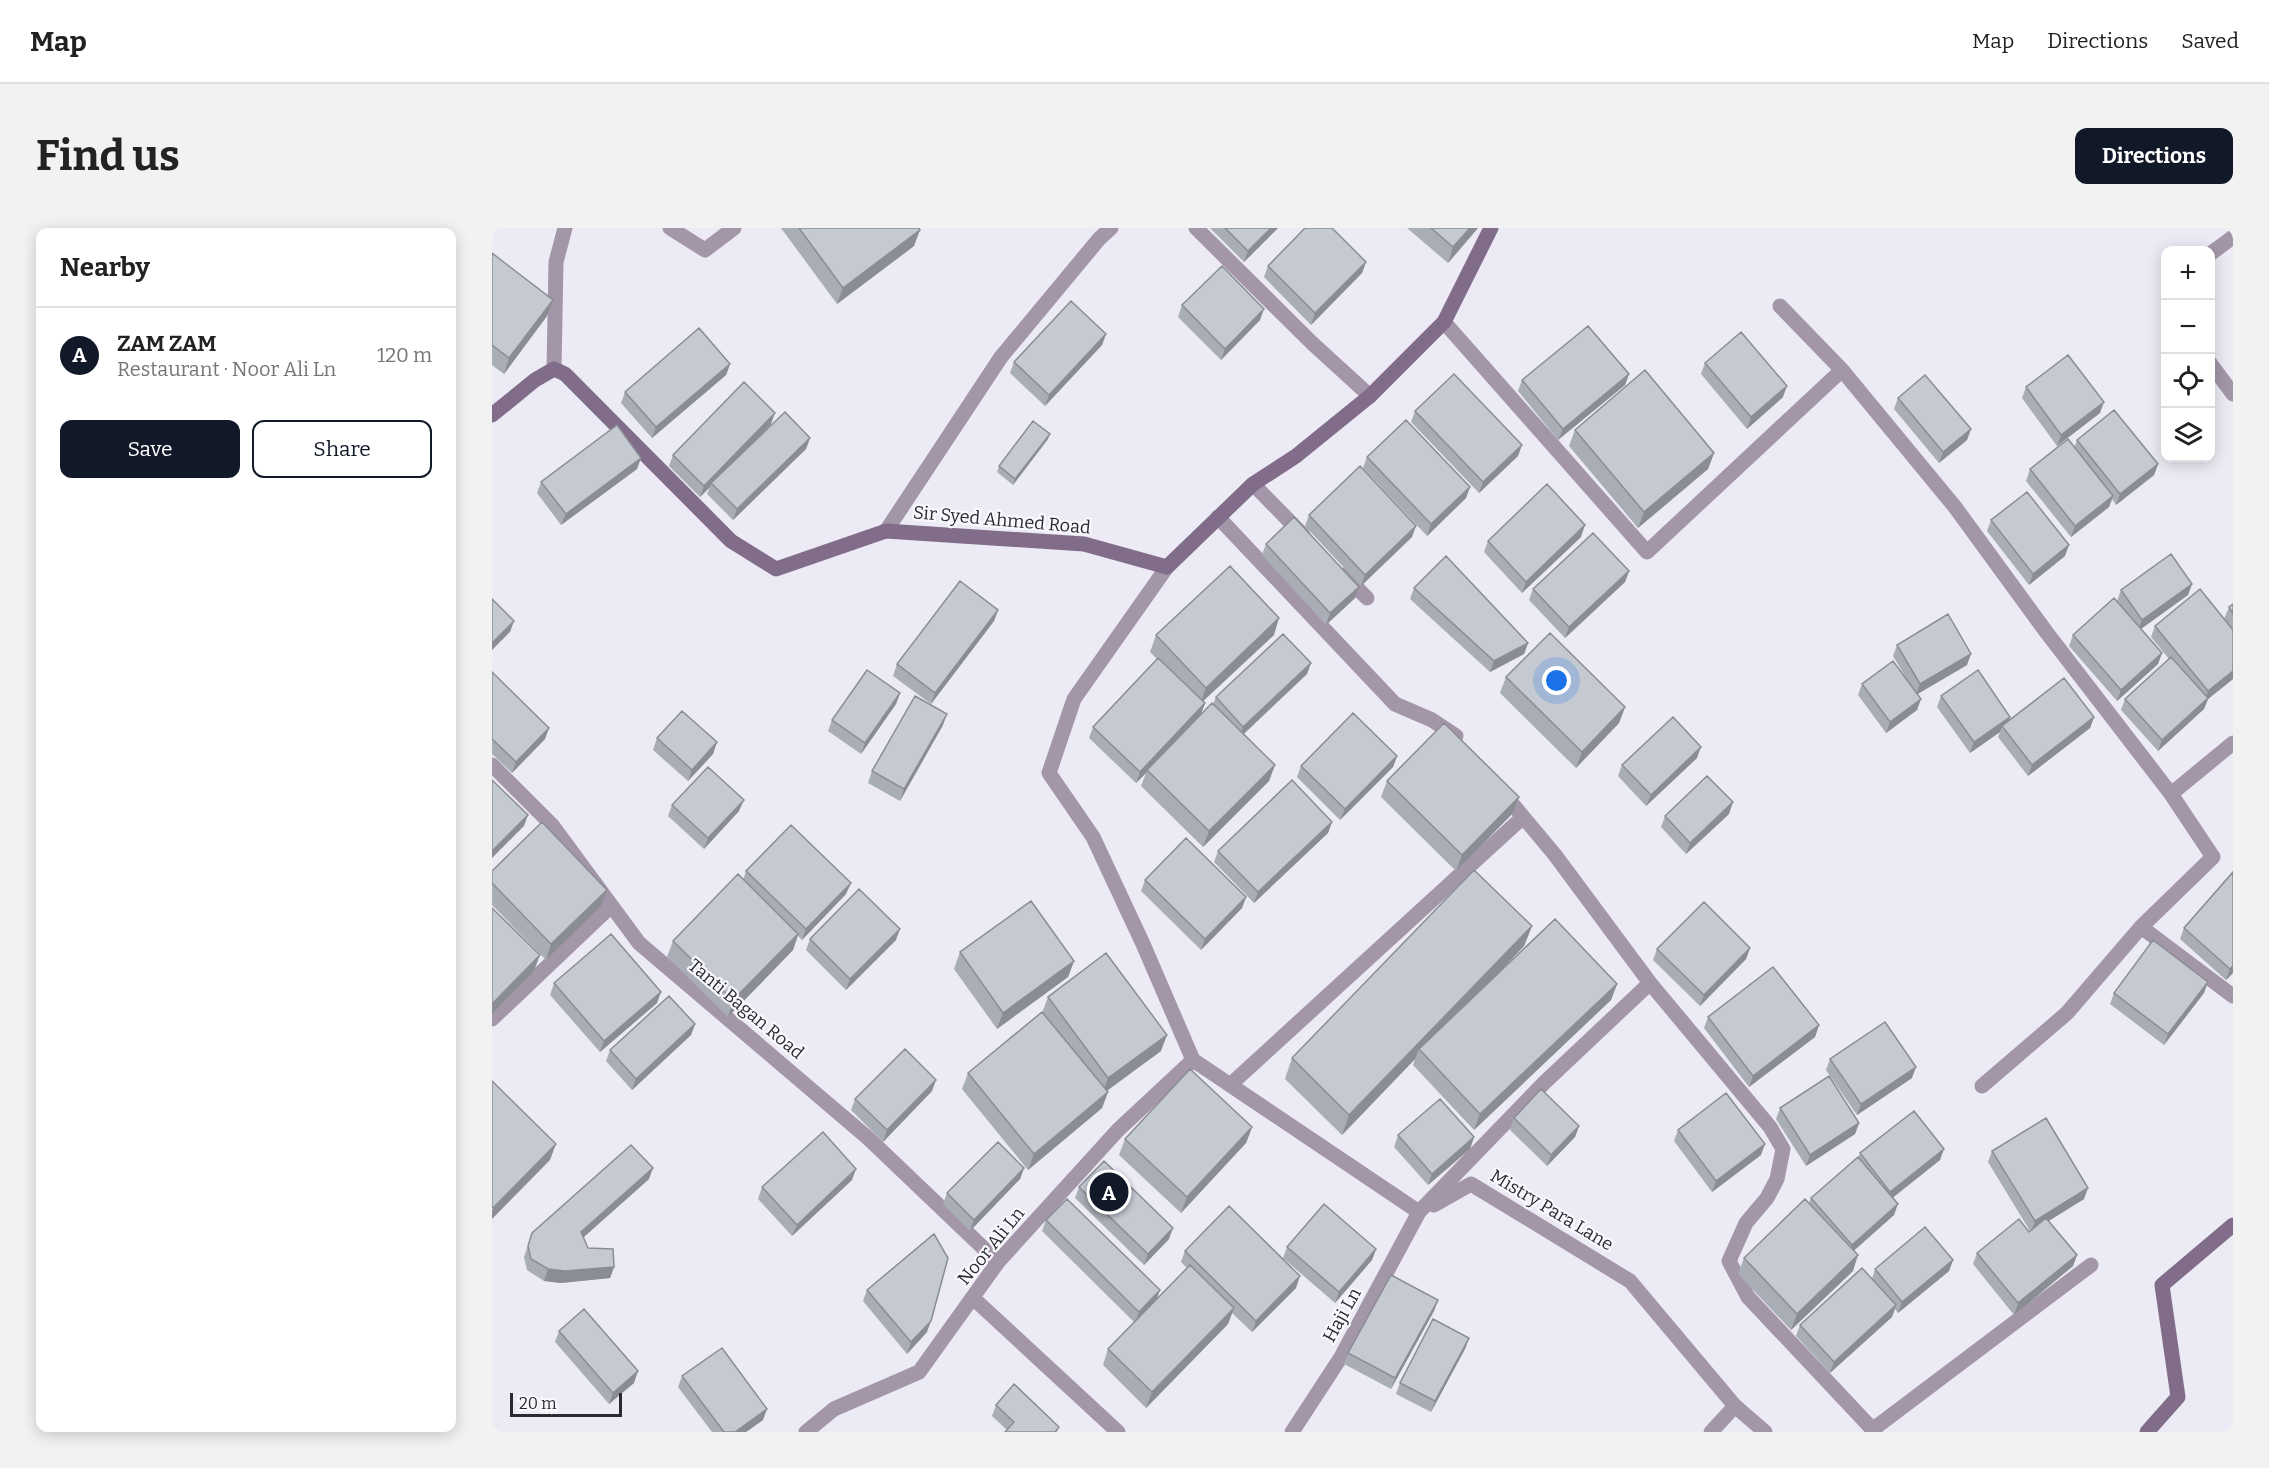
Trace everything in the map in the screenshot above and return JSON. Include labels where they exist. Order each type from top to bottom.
[{"type":"street","points":[[492,415],[535,380],[554,369],[556,262],[565,228]]},
{"type":"street","points":[[670,228],[705,250],[734,228]]},
{"type":"street","points":[[886,531],[1001,357],[1099,239],[1111,228]]},
{"type":"street","points":[[1196,228],[1312,343],[1370,396]]},
{"type":"street","points":[[1419,1212],[1193,1060],[1094,837],[1049,773],[1074,699],[1167,567],[1253,484],[1296,456],[1370,396],[1444,322],[1491,228]]},
{"type":"street","points":[[2215,251],[2233,237]]},
{"type":"street","points":[[1780,306],[1842,370],[1955,507],[2047,633],[2171,794],[2212,857],[2141,927],[2067,1013],[1982,1086]]},
{"type":"street","points":[[1444,322],[1647,552],[1842,370]]},
{"type":"street","name":"Sir Syed Ahmed Road","points":[[554,369],[565,374],[731,542],[776,569],[886,531],[1084,544],[1167,567]]},
{"type":"street","points":[[2215,369],[2233,394]]},
{"type":"street","points":[[1253,484],[1310,541]]},
{"type":"street","points":[[1218,517],[1395,704],[1432,720],[1454,733],[1468,750]]},
{"type":"street","points":[[1334,566],[1367,598]]},
{"type":"street","points":[[2171,794],[2233,743]]},
{"type":"street","name":"Tanti Bagan Road","points":[[492,765],[552,825],[639,943],[868,1138],[998,1262]]},
{"type":"street","points":[[1495,783],[1555,855],[1650,983],[1770,1126],[1783,1149],[1777,1179],[1767,1198],[1746,1223],[1729,1261],[1748,1298],[1873,1431],[2091,1264]]},
{"type":"street","points":[[1230,1085],[1523,817]]},
{"type":"street","points":[[492,1020],[611,906]]},
{"type":"street","points":[[2141,927],[2233,996]]},
{"type":"street","name":"Haji Ln","points":[[1292,1432],[1341,1357],[1419,1212],[1544,1083],[1650,983]]},
{"type":"street","name":"Noor Ali Ln","points":[[806,1432],[834,1409],[919,1372],[998,1262],[1118,1130],[1193,1060]]},
{"type":"street","name":"Mistry Para Lane","points":[[1419,1212],[1471,1184],[1630,1281],[1735,1406],[1765,1432]]},
{"type":"street","points":[[2147,1432],[2178,1398],[2162,1285],[2233,1225]]},
{"type":"street","points":[[974,1298],[1118,1432]]},
{"type":"street","points":[[1711,1432],[1735,1406]]},
{"type":"building","points":[[799,228],[919,228],[920,230],[843,288]]},
{"type":"building","points":[[1225,228],[1271,228],[1248,251]]},
{"type":"building","points":[[1305,228],[1332,228],[1366,262],[1315,313],[1268,266]]},
{"type":"building","points":[[1431,228],[1470,228],[1453,247]]},
{"type":"building","points":[[492,253],[553,300],[509,358],[492,345]]},
{"type":"building","points":[[1222,266],[1264,309],[1225,349],[1182,305]]},
{"type":"building","points":[[1071,301],[1106,334],[1049,395],[1014,362]]},
{"type":"building","points":[[1588,326],[1629,374],[1563,429],[1522,380]]},
{"type":"building","points":[[699,328],[730,364],[656,427],[625,392]]},
{"type":"building","points":[[1741,332],[1787,386],[1751,417],[1705,363]]},
{"type":"building","points":[[2068,355],[2104,402],[2061,435],[2026,387]]},
{"type":"building","points":[[1645,370],[1714,453],[1644,512],[1575,430]]},
{"type":"building","points":[[1454,374],[1522,445],[1483,482],[1415,411]]},
{"type":"building","points":[[1925,375],[1971,429],[1943,452],[1898,398]]},
{"type":"building","points":[[744,382],[775,413],[704,486],[673,455]]},
{"type":"building","points":[[2114,410],[2158,464],[2120,494],[2077,440]]},
{"type":"building","points":[[785,412],[810,438],[737,509],[711,483]]},
{"type":"building","points":[[1406,420],[1470,487],[1431,524],[1367,457]]},
{"type":"building","points":[[1033,421],[1050,434],[1015,479],[999,466]]},
{"type":"building","points":[[617,425],[641,458],[566,514],[541,482]]},
{"type":"building","points":[[2068,439],[2113,496],[2075,526],[2030,469]]},
{"type":"building","points":[[1360,466],[1416,526],[1365,575],[1309,515]]},
{"type":"building","points":[[1547,484],[1585,525],[1526,582],[1488,541]]},
{"type":"building","points":[[2027,492],[2069,545],[2033,574],[1991,520]]},
{"type":"building","points":[[1294,517],[1359,587],[1330,613],[1266,544]]},
{"type":"building","points":[[1593,533],[1629,571],[1569,627],[1533,589]]},
{"type":"building","points":[[2171,554],[2192,584],[2142,620],[2121,590]]},
{"type":"building","points":[[1446,556],[1528,643],[1494,661],[1414,588]]},
{"type":"building","points":[[1230,566],[1279,618],[1206,688],[1156,635]]},
{"type":"building","points":[[960,581],[998,610],[935,693],[897,664]]},
{"type":"building","points":[[2200,589],[2233,630],[2233,671],[2208,691],[2155,626]]},
{"type":"building","points":[[2114,598],[2162,653],[2121,690],[2073,635]]},
{"type":"building","points":[[492,599],[514,621],[492,643]]},
{"type":"building","points":[[1948,614],[1971,654],[1920,684],[1897,645]]},
{"type":"building","points":[[1550,633],[1625,707],[1582,752],[1506,677]]},
{"type":"building","points":[[1283,634],[1311,663],[1243,727],[1216,697]]},
{"type":"building","points":[[2171,657],[2208,698],[2162,740],[2125,699]]},
{"type":"building","points":[[1158,658],[1205,703],[1140,772],[1093,727]]},
{"type":"building","points":[[1893,661],[1921,699],[1890,722],[1862,684]]},
{"type":"building","points":[[867,670],[900,693],[865,743],[832,720]]},
{"type":"building","points":[[1978,670],[2010,717],[1974,742],[1941,696]]},
{"type":"building","points":[[492,672],[549,728],[516,762],[492,739]]},
{"type":"building","points":[[2064,678],[2094,717],[2032,765],[2002,726]]},
{"type":"building","points":[[915,696],[947,714],[904,789],[872,771]]},
{"type":"building","points":[[1212,703],[1275,765],[1209,831],[1147,770]]},
{"type":"building","points":[[682,711],[717,742],[692,770],[657,738]]},
{"type":"building","points":[[1353,713],[1397,756],[1345,809],[1301,766]]},
{"type":"building","points":[[1673,717],[1701,747],[1651,795],[1622,765]]},
{"type":"building","points":[[1444,723],[1519,797],[1462,855],[1387,781]]},
{"type":"building","points":[[708,767],[744,800],[708,838],[672,805]]},
{"type":"building","points":[[1707,776],[1733,802],[1690,843],[1665,816]]},
{"type":"building","points":[[492,780],[528,815],[492,851]]},
{"type":"building","points":[[1292,780],[1332,822],[1258,892],[1218,851]]},
{"type":"building","points":[[542,822],[607,890],[551,944],[492,883],[492,871]]},
{"type":"building","points":[[791,825],[851,883],[806,929],[746,871]]},
{"type":"building","points":[[1186,838],[1246,897],[1205,939],[1145,880]]},
{"type":"building","points":[[1474,870],[1532,926],[1349,1115],[1292,1058]]},
{"type":"building","points":[[2233,872],[2233,966],[2230,969],[2184,928]]},
{"type":"building","points":[[738,874],[798,934],[733,1000],[673,941]]},
{"type":"building","points":[[859,889],[900,929],[850,979],[810,939]]},
{"type":"building","points":[[1031,901],[1074,961],[1003,1013],[960,952]]},
{"type":"building","points":[[1704,902],[1750,948],[1704,995],[1657,949]]},
{"type":"building","points":[[492,908],[540,955],[492,1004]]},
{"type":"building","points":[[1555,919],[1617,984],[1480,1114],[1419,1049]]},
{"type":"building","points":[[611,934],[661,992],[604,1041],[554,983]]},
{"type":"building","points":[[2153,940],[2208,982],[2168,1034],[2114,993]]},
{"type":"building","points":[[1106,953],[1167,1035],[1108,1078],[1048,997]]},
{"type":"building","points":[[1773,967],[1819,1025],[1753,1076],[1708,1017]]},
{"type":"building","points":[[669,996],[695,1024],[636,1079],[610,1050]]},
{"type":"building","points":[[1042,1012],[1108,1092],[1034,1154],[968,1073]]},
{"type":"building","points":[[1885,1022],[1916,1067],[1861,1104],[1830,1059]]},
{"type":"building","points":[[905,1049],[936,1080],[887,1130],[855,1099]]},
{"type":"building","points":[[1190,1069],[1252,1127],[1187,1197],[1125,1139]]},
{"type":"building","points":[[1829,1076],[1859,1123],[1810,1155],[1780,1108]]},
{"type":"building","points":[[492,1081],[556,1144],[493,1208],[492,1207]]},
{"type":"building","points":[[1541,1089],[1579,1126],[1551,1155],[1514,1118]]},
{"type":"building","points":[[1726,1093],[1765,1144],[1716,1181],[1678,1130]]},
{"type":"building","points":[[1440,1099],[1474,1137],[1432,1174],[1398,1135]]},
{"type":"building","points":[[1914,1111],[1944,1149],[1890,1192],[1860,1153]]},
{"type":"building","points":[[2046,1118],[2088,1188],[2035,1221],[1992,1151]]},
{"type":"building","points":[[823,1132],[856,1169],[797,1225],[762,1187]]},
{"type":"building","points":[[998,1142],[1024,1168],[974,1220],[947,1193]]},
{"type":"building","points":[[631,1145],[653,1168],[581,1232],[588,1248],[613,1249],[614,1267],[565,1271],[548,1269],[531,1259],[528,1246],[532,1233]]},
{"type":"building","points":[[1858,1157],[1898,1204],[1852,1245],[1811,1198]]},
{"type":"building","points":[[1104,1161],[1173,1228],[1148,1254],[1079,1187]]},
{"type":"building","points":[[1067,1199],[1160,1290],[1139,1312],[1046,1220]]},
{"type":"building","points":[[1805,1199],[1858,1255],[1797,1314],[1744,1258]]},
{"type":"building","points":[[1324,1204],[1376,1249],[1339,1292],[1287,1247]]},
{"type":"building","points":[[1229,1206],[1300,1276],[1256,1321],[1185,1251]]},
{"type":"building","points":[[2046,1218],[2077,1255],[2018,1303],[1977,1253],[2019,1219],[2029,1232]]},
{"type":"building","points":[[1925,1227],[1953,1260],[1902,1302],[1875,1269]]},
{"type":"building","points":[[934,1234],[948,1258],[931,1321],[911,1342],[867,1290]]},
{"type":"building","points":[[1190,1265],[1234,1308],[1152,1392],[1108,1349]]},
{"type":"building","points":[[1862,1268],[1896,1305],[1834,1362],[1800,1325]]},
{"type":"building","points":[[1391,1275],[1438,1300],[1395,1378],[1348,1353]]},
{"type":"building","points":[[584,1309],[638,1371],[613,1393],[559,1331]]},
{"type":"building","points":[[1433,1319],[1469,1338],[1435,1401],[1400,1383]]},
{"type":"building","points":[[722,1348],[767,1409],[735,1432],[724,1432],[682,1376]]},
{"type":"building","points":[[1014,1384],[1059,1427],[1055,1432],[1005,1432],[1014,1422],[996,1405]]},
{"type":"place","name":"ZAM ZAM","points":[[1109,1192]]}]
